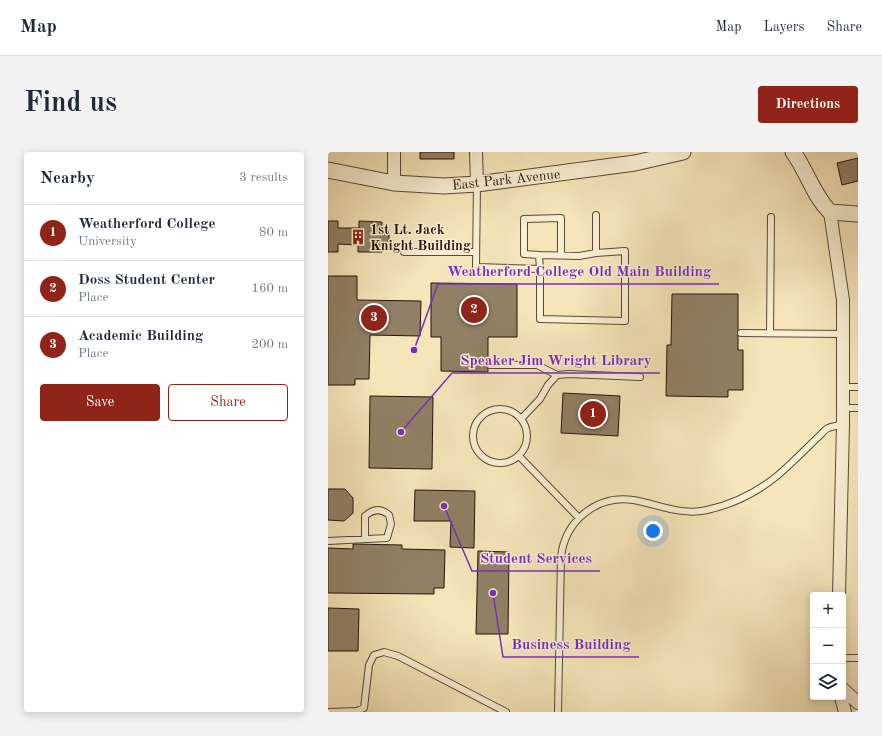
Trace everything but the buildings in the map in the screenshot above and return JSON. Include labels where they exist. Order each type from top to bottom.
[{"type":"street","points":[[394,152],[394,183]]},
{"type":"street","points":[[476,152],[477,184]]},
{"type":"street","name":"East Park Avenue","points":[[328,170],[394,183],[444,186],[477,184],[635,163],[683,152]]},
{"type":"street","points":[[793,152],[801,162],[814,192],[830,212],[842,300],[843,424],[839,592]]},
{"type":"street","points":[[830,212],[858,214]]},
{"type":"street","points":[[846,692],[858,702]]},
{"type":"street","points":[[842,700],[845,712]]},
{"type":"lane","points":[[477,184],[476,267],[540,269]]},
{"type":"lane","points":[[596,215],[596,252]]},
{"type":"lane","points":[[770,333],[771,217]]},
{"type":"lane","points":[[539,255],[540,319],[625,320],[625,251],[596,252],[579,256],[524,254],[524,219],[561,218],[561,255]]},
{"type":"lane","points":[[404,252],[476,252]]},
{"type":"lane","points":[[741,333],[843,334]]},
{"type":"lane","points":[[490,365],[537,365],[557,375],[640,377]]},
{"type":"lane","points":[[521,419],[540,399],[548,385],[557,375]]},
{"type":"lane","points":[[843,387],[858,387]]},
{"type":"lane","points":[[843,408],[858,408]]},
{"type":"lane","points":[[495,410],[512,412],[521,419],[526,429],[527,441],[519,456],[503,463],[492,462],[478,451],[475,446],[474,435],[480,419],[495,410]]},
{"type":"lane","points":[[558,712],[562,545],[568,532],[585,511],[597,505],[618,500],[632,500],[663,508],[693,512],[729,504],[745,498],[778,476],[828,429],[843,424]]},
{"type":"lane","points":[[519,456],[579,518]]},
{"type":"lane","points":[[328,541],[354,541],[387,538],[391,524],[389,515],[379,510],[370,511],[365,516],[365,539]]},
{"type":"lane","points":[[328,712],[357,711],[364,708],[369,665],[374,655],[384,652],[398,656],[506,712]]},
{"type":"lane","points":[[846,658],[858,658]]},
{"type":"place","name":"1st Lt. Jack Knight Building","points":[[358,237]]},
{"type":"place","name":"Doss Student Center","points":[[474,310]]},
{"type":"place","name":"Academic Building","points":[[374,318]]},
{"type":"place","name":"Weatherford College Old Main Building","points":[[414,350]]},
{"type":"place","name":"Weatherford College","points":[[593,414]]},
{"type":"place","name":"Speaker Jim Wright Library","points":[[401,432]]},
{"type":"place","name":"Student Services","points":[[444,506]]},
{"type":"place","name":"Business Building","points":[[493,593]]}]
